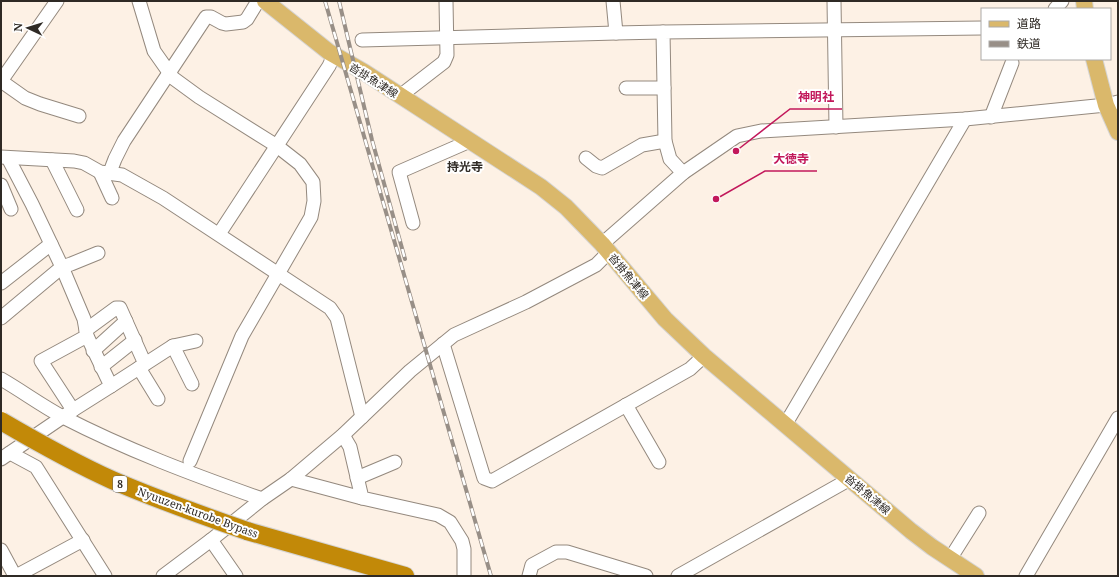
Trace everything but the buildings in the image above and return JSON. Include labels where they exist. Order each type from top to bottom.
[{"type":"highway","name":"Nyuuzen-kurobe Bypass","points":[[1,421],[65,457],[111,480],[177,507],[247,531],[405,576]]},
{"type":"main road","name":"沓掛魚津線","points":[[265,1],[334,55],[364,72],[470,141],[541,188],[566,207],[606,248],[665,319],[704,356],[911,531],[976,576]]},
{"type":"main road","points":[[1094,60],[1112,103],[1118,132]]},
{"type":"street","points":[[57,1],[2,78],[30,100],[79,116]]},
{"type":"street","points":[[139,1],[154,51],[173,78],[199,97],[277,146],[300,164],[313,182],[314,201],[311,217],[242,336],[190,461]]},
{"type":"street","points":[[105,172],[115,159],[124,141],[168,72],[206,17],[211,17],[226,24],[243,22],[247,19],[258,1]]},
{"type":"street","points":[[400,96],[444,62],[447,55],[446,1]]},
{"type":"street","points":[[614,1],[616,33]]},
{"type":"street","points":[[834,1],[836,127]]},
{"type":"street","points":[[362,40],[663,32],[981,28]]},
{"type":"street","points":[[663,32],[666,141],[670,159],[683,173]]},
{"type":"street","points":[[219,234],[329,66],[334,55]]},
{"type":"street","points":[[991,117],[1012,63]]},
{"type":"street","points":[[626,88],[664,88]]},
{"type":"street","points":[[163,576],[262,499],[291,479],[344,435],[410,371],[454,334],[526,302],[596,265],[606,248],[683,173],[737,136],[761,132],[991,117],[1112,103]]},
{"type":"street","points":[[785,425],[965,119]]},
{"type":"street","points":[[412,223],[399,172],[470,141]]},
{"type":"street","points":[[586,158],[596,166],[602,168],[642,145],[666,141]]},
{"type":"street","points":[[5,158],[74,161],[84,163],[105,172],[122,175],[163,198],[330,308],[337,318],[362,417]]},
{"type":"street","points":[[5,158],[52,244],[84,319],[86,333],[93,351],[111,386]]},
{"type":"street","points":[[52,160],[77,210]]},
{"type":"street","points":[[105,172],[112,198]]},
{"type":"street","points":[[1,185],[11,209]]},
{"type":"street","points":[[1,283],[52,244]]},
{"type":"street","points":[[1,318],[62,267],[98,253]]},
{"type":"street","points":[[68,414],[41,362],[86,333],[116,308],[120,308],[135,340],[142,366],[158,399]]},
{"type":"street","points":[[93,351],[126,321]]},
{"type":"street","points":[[101,367],[135,340]]},
{"type":"street","points":[[6,456],[173,346],[196,341]]},
{"type":"street","points":[[443,344],[484,478],[492,481],[690,369],[704,356]]},
{"type":"street","points":[[173,346],[192,384]]},
{"type":"street","points":[[1,379],[68,414],[123,446],[173,467],[262,499]]},
{"type":"street","points":[[626,405],[659,462]]},
{"type":"street","points":[[1026,576],[1118,418]]},
{"type":"street","points":[[344,435],[350,447],[362,498]]},
{"type":"street","points":[[6,456],[36,467],[105,576]]},
{"type":"street","points":[[357,478],[395,462]]},
{"type":"street","points":[[291,479],[438,516],[450,522],[462,542],[464,550],[464,576]]},
{"type":"street","points":[[678,576],[850,479]]},
{"type":"street","points":[[950,559],[979,513]]},
{"type":"street","points":[[1,550],[16,576],[83,540]]},
{"type":"street","points":[[211,540],[236,576]]},
{"type":"street","points":[[529,576],[532,565],[556,552],[567,552],[646,576]]},
{"type":"railway","points":[[325,1],[491,576]]},
{"type":"railway","points":[[339,1],[372,140],[405,259]]},
{"type":"place","name":"神明社","points":[[736,151]]},
{"type":"place","name":"大徳寺","points":[[716,199]]},
{"type":"district","name":"持光寺","points":[[465,166]]}]
